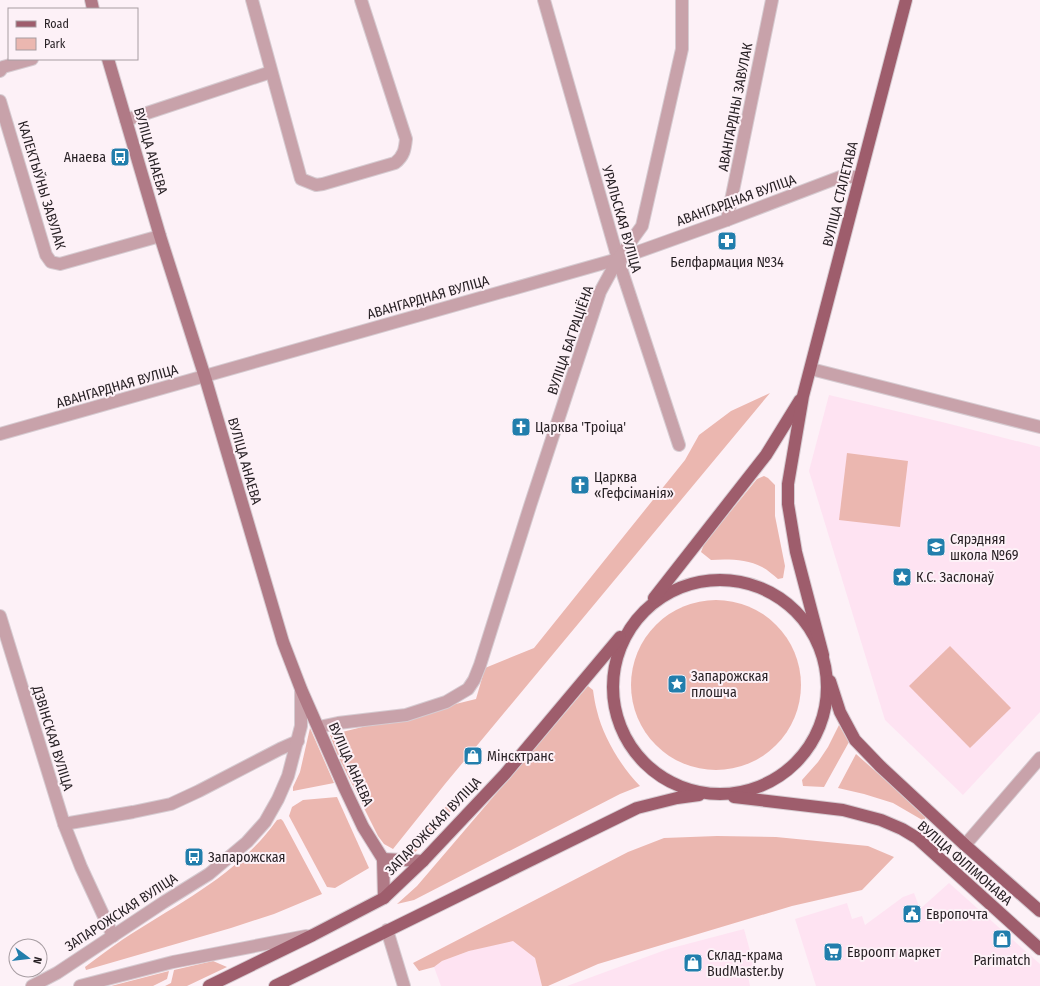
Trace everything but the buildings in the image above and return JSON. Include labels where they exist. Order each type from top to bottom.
[{"type":"main road","name":"ВУЛІЦА СТАЛЕТАВА","points":[[803,396],[906,0]]},
{"type":"main road","points":[[713,795],[686,789],[666,780],[649,766],[634,750],[623,731],[616,710],[613,689],[614,667],[620,646],[630,626],[646,609],[766,455],[803,396]]},
{"type":"main road","points":[[276,986],[637,808],[676,798],[742,792],[764,785],[784,772],[801,756],[814,737],[823,715],[827,692],[826,669],[796,552],[788,504],[788,484],[803,396]]},
{"type":"main road","points":[[646,609],[668,593],[693,584],[720,580],[746,584],[772,594],[794,610],[811,631],[823,655]]},
{"type":"main road","name":"ЗАПАРОЖСКАЯ ВУЛІЦА","points":[[209,986],[384,898],[424,862],[505,774],[630,626]]},
{"type":"main road","name":"ВУЛІЦА ФІЛІМОНАВА","points":[[826,669],[840,712],[855,740],[880,766],[965,845],[1040,911]]},
{"type":"main road","name":"ВУЛІЦА ФІЛІМОНАВА","points":[[713,795],[842,810],[881,820],[902,829],[917,838],[1040,949]]},
{"type":"street","points":[[252,0],[301,179],[316,185],[395,163],[402,158],[406,139],[361,0]]},
{"type":"street","name":"УРАЛЬСКАЯ ВУЛІЦА","points":[[544,0],[618,259],[679,444]]},
{"type":"street","name":"ВУЛІЦА БАГРАЦІЁНА","points":[[319,727],[338,723],[406,715],[446,702],[468,689],[474,680],[600,292],[618,259],[642,226],[682,49],[682,0]]},
{"type":"street","name":"АВАНГАРДНЫ ЗАВУЛАК","points":[[727,220],[772,0]]},
{"type":"street","points":[[0,71],[3,67],[28,60]]},
{"type":"street","name":"ВУЛІЦА АНАЕВА","points":[[108,60],[160,236],[205,377],[283,642],[301,689],[345,789],[363,827],[383,859]]},
{"type":"street","points":[[126,120],[271,72]]},
{"type":"street","name":"КАЛЕКТЫЎНЫ ЗАВУЛАК","points":[[0,101],[46,255],[51,262],[60,264],[160,236]]},
{"type":"street","name":"АВАНГАРДНАЯ ВУЛІЦА","points":[[0,434],[618,259],[840,177],[859,177]]},
{"type":"street","points":[[811,369],[1040,427]]},
{"type":"street","name":"ДЗВІНСКАЯ ВУЛІЦА","points":[[0,616],[64,824],[81,868],[113,936]]},
{"type":"street","name":"ЗАПАРОЖСКАЯ ВУЛІЦА","points":[[32,986],[57,973],[209,874],[248,842],[265,822],[288,776],[301,726],[301,689]]},
{"type":"street","points":[[64,824],[171,804],[298,741]]},
{"type":"street","points":[[965,845],[1040,758]]},
{"type":"street","points":[[384,898],[383,859],[424,862]]},
{"type":"street","points":[[387,930],[404,986]]},
{"type":"street","points":[[80,986],[173,962],[313,935]]},
{"type":"shaded area","name":"Сярэдняя школа №69","points":[[829,395],[1040,447],[1040,712],[963,795],[885,720],[809,471]]},
{"type":"shaded area","points":[[949,883],[1040,964],[1040,986],[816,986],[795,919],[847,903],[852,919],[862,916],[865,925],[903,897],[914,893],[920,909]]},
{"type":"shaded area","name":"Склад-крама BudMaster.by","points":[[744,929],[755,969],[747,971],[750,986],[567,986],[668,949]]},
{"type":"shaded area","points":[[513,940],[535,958],[542,986],[441,986],[434,967],[442,961],[469,951]]},
{"type":"green space","points":[[770,393],[445,784],[393,849],[384,844],[378,836],[338,756],[330,735],[476,699],[485,668],[534,648],[685,460],[699,435],[731,411]]},
{"type":"green space","points":[[847,453],[908,461],[900,527],[839,520]]},
{"type":"green space","points":[[764,476],[775,485],[775,516],[785,566],[783,578],[778,579],[756,564],[737,560],[711,560],[701,552],[704,544],[757,479]]},
{"type":"green space","points":[[708,600],[724,600],[749,606],[770,619],[782,631],[795,652],[798,660],[801,685],[800,702],[795,718],[782,739],[770,751],[749,764],[741,767],[724,770],[708,770],[683,764],[662,751],[650,739],[637,718],[634,710],[631,693],[631,677],[637,652],[650,631],[662,619],[683,606],[691,603]]},
{"type":"green space","points":[[950,646],[1011,708],[970,748],[909,686]]},
{"type":"green space","points":[[588,686],[593,690],[600,721],[608,741],[620,761],[640,786],[620,794],[414,900],[397,904],[417,886]]},
{"type":"green space","points":[[839,725],[849,742],[824,787],[803,786],[802,780],[818,762],[828,747]]},
{"type":"green space","points":[[310,728],[334,783],[293,791],[293,787],[300,772]]},
{"type":"green space","points":[[856,754],[926,816],[924,821],[893,803],[838,788]]},
{"type":"green space","points":[[460,791],[464,795],[425,843],[413,854],[404,853]]},
{"type":"green space","points":[[337,797],[369,868],[335,888],[327,887],[289,816],[292,807],[303,800]]},
{"type":"green space","points":[[281,819],[322,894],[274,914],[231,928],[86,970],[85,967],[122,940],[185,901],[225,873],[261,840],[277,820]]},
{"type":"green space","points":[[717,836],[776,837],[868,846],[894,857],[862,890],[792,906],[598,964],[548,986],[542,986],[535,958],[513,941],[469,951],[442,961],[434,967],[419,971],[413,963],[628,852],[664,838]]},
{"type":"green space","points":[[213,961],[227,967],[187,986],[165,986],[171,983],[174,970]]},
{"type":"green space","points":[[169,971],[167,979],[153,986],[111,986]]},
{"type":"place","name":"Анаева","points":[[120,157]]},
{"type":"place","name":"Белфармация №34","points":[[727,241]]},
{"type":"place","name":"Царква 'Троіца'","points":[[521,427]]},
{"type":"place","name":"Царква «Гефсіманія»","points":[[580,485]]},
{"type":"place","name":"Сярэдняя школа №69","points":[[936,547]]},
{"type":"place","name":"К.С. Заслонаў","points":[[902,577]]},
{"type":"place","name":"Запарожская плошча","points":[[677,684]]},
{"type":"place","name":"Мінсктранс","points":[[473,756]]},
{"type":"place","name":"Запарожская","points":[[194,857]]},
{"type":"place","name":"Европочта","points":[[912,914]]},
{"type":"place","name":"Parimatch","points":[[1002,939]]},
{"type":"place","name":"Евроопт маркет","points":[[833,952]]},
{"type":"place","name":"Склад-крама BudMaster.by","points":[[693,963]]}]
